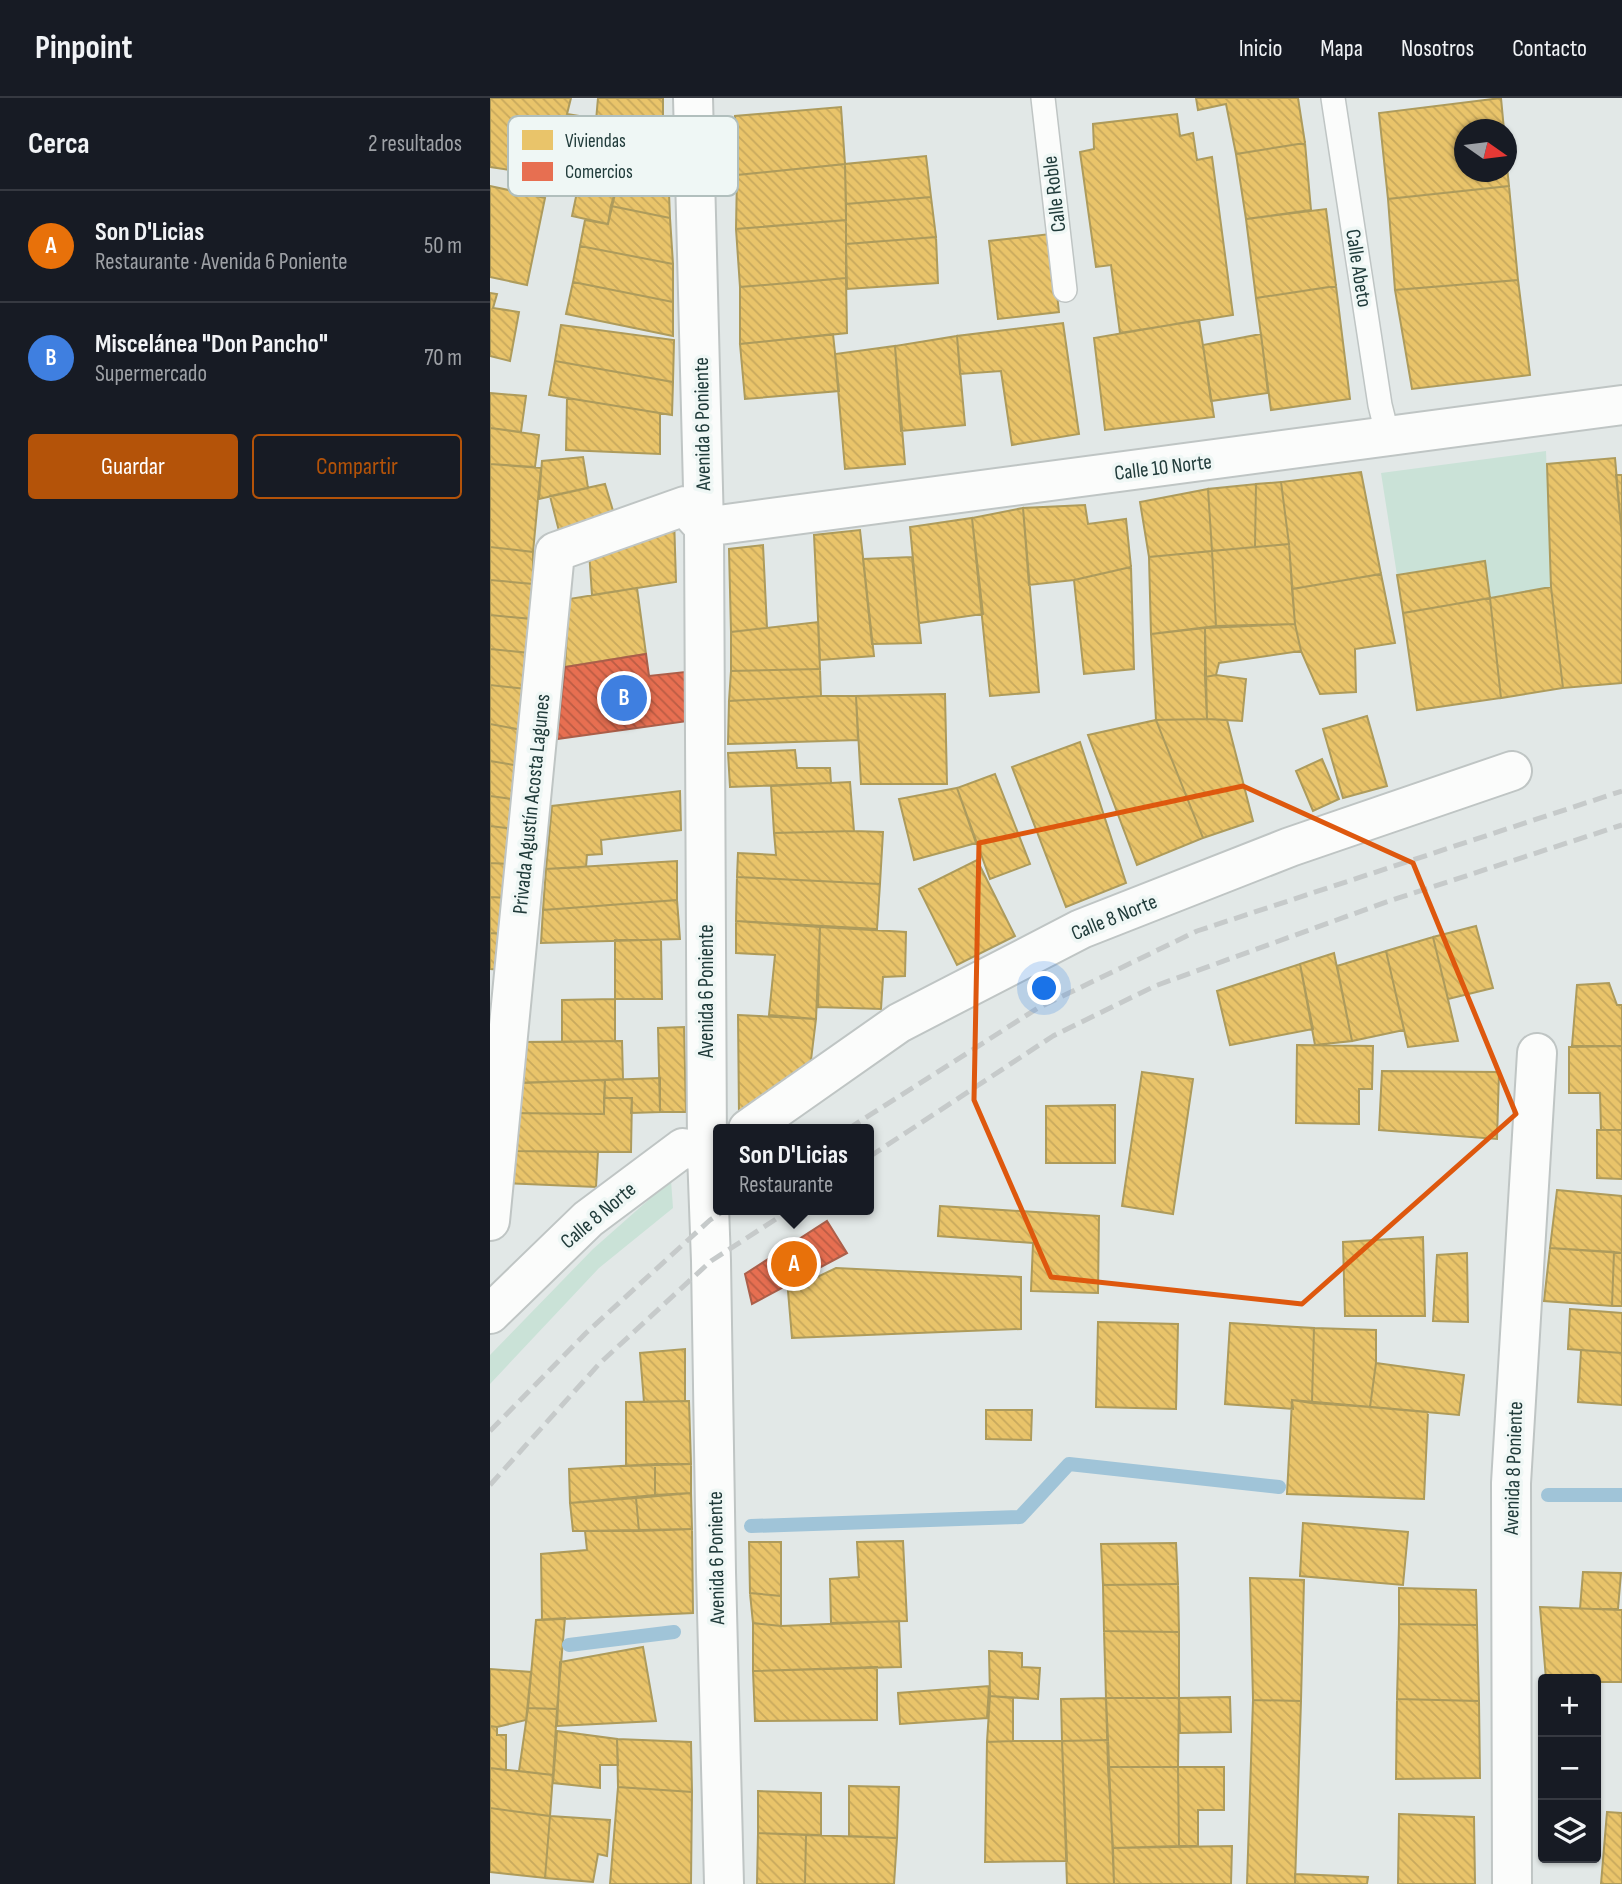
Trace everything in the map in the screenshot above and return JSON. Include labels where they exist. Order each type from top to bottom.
[{"type":"street","name":"Avenida 6 Poniente","points":[[693,98],[694,116]]},
{"type":"street","name":"Avenida 6 Poniente","points":[[696,196],[705,527],[713,1151],[711,1261],[724,1884]]},
{"type":"street","name":"Calle 10 Norte","points":[[705,527],[1622,405]]},
{"type":"street","name":"Privada Agustín Acosta Lagunes","points":[[490,1221],[555,552],[685,506],[705,527]]},
{"type":"street","name":"Calle 8 Norte","points":[[755,1124],[899,1023],[1081,929],[1290,847],[1512,771]]},
{"type":"street","name":"Avenida 8 Poniente","points":[[1512,1884],[1511,1483],[1537,1053]]},
{"type":"street","name":"Calle 8 Norte","points":[[490,1314],[588,1219],[683,1147],[713,1151]]},
{"type":"lane","name":"Calle Roble","points":[[1043,98],[1065,290]]},
{"type":"lane","name":"Calle Abeto","points":[[1333,98],[1380,405],[1388,438]]},
{"type":"highlighted area","points":[[1243,786],[1413,863],[1516,1114],[1302,1304],[1051,1277],[974,1100],[979,843]]},
{"type":"green space","points":[[1546,451],[1551,587],[1490,598],[1397,575],[1381,473]]},
{"type":"green space","points":[[671,1180],[673,1208],[599,1268],[490,1384],[490,1355],[593,1249]]},
{"type":"building: Viviendas","points":[[490,98],[571,98],[567,114],[580,116],[508,116],[508,170],[490,167]]},
{"type":"building: Viviendas","points":[[598,98],[663,98],[663,116],[596,116]]},
{"type":"building: Viviendas","points":[[1196,98],[1298,98],[1305,143],[1236,154],[1226,104],[1198,110]]},
{"type":"building: Viviendas","points":[[1501,98],[1503,119],[1454,119],[1454,182],[1509,182],[1509,186],[1388,199],[1379,113]]},
{"type":"building: Viviendas","points":[[841,107],[845,164],[738,175],[738,116],[735,116]]},
{"type":"building: Viviendas","points":[[1177,114],[1180,136],[1193,133],[1197,160],[1212,157],[1233,315],[1120,333],[1111,265],[1096,267],[1080,152],[1094,149],[1093,124]]},
{"type":"building: Viviendas","points":[[1305,143],[1311,210],[1246,219],[1236,154]]},
{"type":"building: Viviendas","points":[[926,156],[931,197],[846,204],[845,164]]},
{"type":"building: Viviendas","points":[[845,164],[846,220],[736,229],[738,175]]},
{"type":"building: Viviendas","points":[[490,186],[508,190],[508,196],[545,198],[527,285],[490,277]]},
{"type":"building: Viviendas","points":[[1509,186],[1518,280],[1395,290],[1388,199]]},
{"type":"building: Viviendas","points":[[576,196],[615,196],[608,224],[572,216]]},
{"type":"building: Viviendas","points":[[614,196],[669,196],[670,218],[611,206]]},
{"type":"building: Viviendas","points":[[931,197],[936,237],[846,244],[846,204]]},
{"type":"building: Viviendas","points":[[611,206],[670,218],[673,264],[580,246],[585,220],[608,224]]},
{"type":"building: Viviendas","points":[[1326,209],[1336,286],[1256,298],[1246,219]]},
{"type":"building: Viviendas","points":[[846,220],[846,278],[740,287],[736,229]]},
{"type":"building: Viviendas","points":[[1050,234],[1059,312],[998,319],[989,241]]},
{"type":"building: Viviendas","points":[[936,237],[938,283],[847,289],[846,244]]},
{"type":"building: Viviendas","points":[[580,246],[673,264],[673,302],[573,282]]},
{"type":"building: Viviendas","points":[[846,278],[847,333],[740,344],[740,287]]},
{"type":"building: Viviendas","points":[[1518,280],[1530,375],[1412,389],[1395,290]]},
{"type":"building: Viviendas","points":[[573,282],[673,302],[673,336],[566,314]]},
{"type":"building: Viviendas","points":[[1336,286],[1350,399],[1271,410],[1256,298]]},
{"type":"building: Viviendas","points":[[490,293],[497,294],[493,308],[519,312],[510,361],[490,356]]},
{"type":"building: Viviendas","points":[[1199,320],[1214,417],[1105,430],[1094,338]]},
{"type":"building: Viviendas","points":[[1063,323],[1079,434],[1012,445],[1001,371],[960,374],[957,336]]},
{"type":"building: Viviendas","points":[[561,325],[674,340],[673,382],[555,361]]},
{"type":"building: Viviendas","points":[[833,334],[839,391],[745,399],[740,344]]},
{"type":"building: Viviendas","points":[[1261,334],[1268,393],[1211,401],[1203,345]]},
{"type":"building: Viviendas","points":[[957,336],[965,425],[901,431],[895,346]]},
{"type":"building: Viviendas","points":[[895,346],[905,464],[845,469],[835,354]]},
{"type":"building: Viviendas","points":[[555,361],[673,382],[672,415],[549,395]]},
{"type":"building: Viviendas","points":[[490,393],[526,396],[521,432],[490,428]]},
{"type":"building: Viviendas","points":[[567,398],[660,413],[660,454],[566,450]]},
{"type":"building: Viviendas","points":[[490,428],[539,435],[535,467],[490,464]]},
{"type":"building: Viviendas","points":[[583,457],[588,488],[539,499],[542,461]]},
{"type":"building: Viviendas","points":[[1615,458],[1622,537],[1622,683],[1563,688],[1551,587],[1547,464]]},
{"type":"building: Viviendas","points":[[490,464],[541,468],[533,552],[490,547]]},
{"type":"building: Viviendas","points":[[1361,472],[1381,574],[1292,589],[1281,482]]},
{"type":"building: Viviendas","points":[[1616,475],[1622,475],[1622,537]]},
{"type":"building: Viviendas","points":[[1281,482],[1289,544],[1255,547],[1256,484]]},
{"type":"building: Viviendas","points":[[605,484],[614,514],[559,531],[550,496]]},
{"type":"building: Viviendas","points":[[1256,484],[1255,547],[1212,551],[1208,489]]},
{"type":"building: Viviendas","points":[[1208,489],[1212,551],[1149,557],[1140,502]]},
{"type":"building: Viviendas","points":[[1085,505],[1088,524],[1126,519],[1131,567],[1074,580],[1029,585],[1023,508]]},
{"type":"building: Viviendas","points":[[1023,508],[1039,692],[990,696],[972,518]]},
{"type":"building: Viviendas","points":[[674,517],[676,582],[592,595],[589,551]]},
{"type":"building: Viviendas","points":[[972,518],[983,614],[919,623],[910,527]]},
{"type":"building: Viviendas","points":[[860,530],[874,656],[820,660],[814,535]]},
{"type":"building: Viviendas","points":[[1289,544],[1295,624],[1216,626],[1212,551]]},
{"type":"building: Viviendas","points":[[763,545],[767,628],[731,632],[729,549]]},
{"type":"building: Viviendas","points":[[490,547],[533,552],[533,584],[490,580]]},
{"type":"building: Viviendas","points":[[1212,551],[1216,626],[1151,634],[1149,557]]},
{"type":"building: Viviendas","points":[[912,557],[921,643],[872,644],[863,559]]},
{"type":"building: Viviendas","points":[[1485,561],[1490,598],[1403,613],[1397,575]]},
{"type":"building: Viviendas","points":[[1131,567],[1134,669],[1084,674],[1074,580]]},
{"type":"building: Viviendas","points":[[1381,574],[1395,643],[1355,649],[1356,692],[1320,694],[1301,651],[1292,589]]},
{"type":"building: Viviendas","points":[[490,580],[533,584],[532,619],[490,615]]},
{"type":"building: Viviendas","points":[[1551,587],[1563,688],[1501,698],[1490,598]]},
{"type":"building: Viviendas","points":[[637,588],[646,654],[565,667],[569,599]]},
{"type":"building: Viviendas","points":[[1490,598],[1501,698],[1417,710],[1403,613]]},
{"type":"building: Viviendas","points":[[490,615],[532,619],[529,653],[490,649]]},
{"type":"building: Viviendas","points":[[818,622],[820,669],[731,671],[731,632]]},
{"type":"building: Viviendas","points":[[1295,624],[1301,651],[1219,663],[1216,675],[1205,677],[1205,628]]},
{"type":"building: Viviendas","points":[[1205,628],[1207,719],[1156,720],[1151,634]]},
{"type":"building: Viviendas","points":[[490,649],[529,653],[526,689],[490,685]]},
{"type":"building: Viviendas","points":[[820,669],[821,696],[729,701],[731,671]]},
{"type":"building: Viviendas","points":[[1216,675],[1246,679],[1242,721],[1207,719],[1205,677]]},
{"type":"building: Viviendas","points":[[490,685],[526,689],[522,730],[490,724]]},
{"type":"building: Viviendas","points":[[945,694],[947,784],[861,784],[856,696]]},
{"type":"building: Viviendas","points":[[856,696],[858,740],[728,744],[729,701]]},
{"type":"building: Viviendas","points":[[1367,716],[1387,786],[1343,798],[1323,729]]},
{"type":"building: Viviendas","points":[[1156,720],[1227,720],[1253,821],[1203,838]]},
{"type":"building: Viviendas","points":[[1156,720],[1203,838],[1137,865],[1088,735]]},
{"type":"building: Viviendas","points":[[490,724],[522,730],[520,766],[490,761]]},
{"type":"building: Viviendas","points":[[1080,742],[1126,883],[1066,907],[1012,767]]},
{"type":"building: Viviendas","points":[[795,750],[797,768],[830,768],[831,783],[730,787],[728,753]]},
{"type":"building: Viviendas","points":[[1322,759],[1339,799],[1313,811],[1296,771]]},
{"type":"building: Viviendas","points":[[490,761],[520,766],[518,800],[490,796]]},
{"type":"building: Viviendas","points":[[995,774],[1030,864],[990,879],[957,788]]},
{"type":"building: Viviendas","points":[[850,782],[854,831],[774,833],[771,786]]},
{"type":"building: Viviendas","points":[[957,788],[976,843],[914,860],[899,799]]},
{"type":"building: Viviendas","points":[[680,791],[681,830],[601,840],[602,854],[587,855],[586,867],[546,869],[552,806]]},
{"type":"building: Viviendas","points":[[490,796],[518,800],[515,829],[490,826]]},
{"type":"building: Viviendas","points":[[490,826],[515,829],[511,864],[490,863]]},
{"type":"building: Viviendas","points":[[883,832],[880,884],[737,877],[738,853],[776,855],[774,833]]},
{"type":"building: Viviendas","points":[[977,860],[1015,936],[957,965],[919,889]]},
{"type":"building: Viviendas","points":[[677,861],[677,900],[543,910],[546,869]]},
{"type":"building: Viviendas","points":[[490,863],[511,864],[509,898],[490,897]]},
{"type":"building: Viviendas","points":[[737,877],[880,884],[877,929],[736,921]]},
{"type":"building: Viviendas","points":[[490,897],[509,898],[505,934],[490,933]]},
{"type":"building: Viviendas","points":[[677,900],[680,939],[541,943],[543,910]]},
{"type":"building: Viviendas","points":[[736,921],[820,927],[816,1019],[769,1015],[775,955],[736,953]]},
{"type":"building: Viviendas","points":[[1476,926],[1493,988],[1448,999],[1433,937]]},
{"type":"building: Viviendas","points":[[820,927],[906,932],[905,976],[883,977],[881,1009],[818,1007]]},
{"type":"building: Viviendas","points":[[490,933],[505,934],[502,970],[490,969]]},
{"type":"building: Viviendas","points":[[1433,937],[1458,1041],[1408,1047],[1386,951]]},
{"type":"building: Viviendas","points":[[615,940],[661,940],[662,999],[615,999]]},
{"type":"building: Viviendas","points":[[1386,951],[1404,1030],[1352,1041],[1337,966]]},
{"type":"building: Viviendas","points":[[1334,953],[1352,1041],[1315,1045],[1300,964]]},
{"type":"building: Viviendas","points":[[1300,964],[1313,1029],[1230,1045],[1217,991]]},
{"type":"building: Viviendas","points":[[1609,983],[1617,1005],[1622,1005],[1622,1046],[1572,1046],[1577,985]]},
{"type":"building: Viviendas","points":[[615,999],[615,1041],[562,1042],[562,1000]]},
{"type":"building: Viviendas","points":[[738,1015],[816,1019],[810,1068],[739,1114]]},
{"type":"building: Viviendas","points":[[684,1027],[686,1112],[660,1112],[658,1028]]},
{"type":"building: Viviendas","points":[[622,1041],[623,1079],[524,1083],[523,1042]]},
{"type":"building: Viviendas","points":[[1297,1045],[1373,1046],[1372,1089],[1359,1089],[1359,1124],[1296,1123]]},
{"type":"building: Viviendas","points":[[1622,1046],[1622,1130],[1601,1130],[1600,1093],[1569,1093],[1569,1047]]},
{"type":"building: Viviendas","points":[[1382,1071],[1499,1072],[1497,1139],[1379,1130]]},
{"type":"building: Viviendas","points":[[1142,1072],[1193,1079],[1173,1214],[1122,1206]]},
{"type":"building: Viviendas","points":[[660,1078],[660,1112],[631,1113],[632,1098],[604,1098],[605,1080]]},
{"type":"building: Viviendas","points":[[605,1080],[604,1114],[509,1113],[511,1083]]},
{"type":"building: Viviendas","points":[[604,1098],[632,1098],[631,1152],[507,1151],[509,1113],[604,1114]]},
{"type":"building: Viviendas","points":[[1115,1105],[1115,1163],[1046,1163],[1046,1106]]},
{"type":"building: Viviendas","points":[[1597,1130],[1622,1130],[1622,1179],[1597,1178]]},
{"type":"building: Viviendas","points":[[507,1151],[598,1152],[596,1187],[504,1183]]},
{"type":"building: Viviendas","points":[[1557,1190],[1622,1196],[1622,1253],[1550,1248]]},
{"type":"building: Viviendas","points":[[940,1206],[1099,1216],[1098,1293],[1031,1291],[1033,1243],[938,1236]]},
{"type":"building: Viviendas","points":[[1423,1237],[1425,1316],[1345,1316],[1343,1242]]},
{"type":"building: Viviendas","points":[[1550,1248],[1614,1252],[1612,1306],[1544,1301]]},
{"type":"building: Viviendas","points":[[1614,1252],[1622,1253],[1622,1306],[1612,1306]]},
{"type":"building: Viviendas","points":[[1467,1253],[1468,1322],[1433,1321],[1437,1255]]},
{"type":"building: Viviendas","points":[[836,1268],[1021,1277],[1021,1329],[792,1338],[788,1291]]},
{"type":"building: Viviendas","points":[[1570,1309],[1622,1313],[1622,1353],[1568,1349]]},
{"type":"building: Viviendas","points":[[1098,1322],[1178,1324],[1176,1409],[1096,1407]]},
{"type":"building: Viviendas","points":[[1230,1323],[1314,1328],[1312,1403],[1292,1400],[1293,1409],[1225,1404]]},
{"type":"building: Viviendas","points":[[1314,1328],[1376,1330],[1376,1363],[1370,1407],[1312,1403]]},
{"type":"building: Viviendas","points":[[685,1349],[685,1401],[644,1402],[640,1353]]},
{"type":"building: Viviendas","points":[[1581,1350],[1622,1353],[1622,1405],[1578,1402]]},
{"type":"building: Viviendas","points":[[1376,1363],[1464,1375],[1459,1415],[1370,1407]]},
{"type":"building: Viviendas","points":[[1292,1400],[1428,1412],[1424,1499],[1287,1494]]},
{"type":"building: Viviendas","points":[[689,1401],[691,1464],[626,1466],[626,1402]]},
{"type":"building: Viviendas","points":[[986,1410],[1032,1410],[1031,1440],[986,1439]]},
{"type":"building: Viviendas","points":[[655,1464],[655,1495],[570,1503],[569,1469]]},
{"type":"building: Viviendas","points":[[655,1464],[691,1464],[691,1493],[655,1495]]},
{"type":"building: Viviendas","points":[[691,1493],[692,1529],[639,1531],[636,1498]]},
{"type":"building: Viviendas","points":[[636,1498],[639,1531],[573,1531],[570,1503]]},
{"type":"building: Viviendas","points":[[1303,1523],[1408,1532],[1403,1585],[1300,1576]]},
{"type":"building: Viviendas","points":[[692,1529],[693,1613],[542,1620],[541,1554],[587,1550],[585,1531]]},
{"type":"building: Viviendas","points":[[903,1541],[907,1621],[831,1623],[830,1579],[859,1577],[857,1542]]},
{"type":"building: Viviendas","points":[[749,1542],[781,1542],[781,1596],[750,1593]]},
{"type":"building: Viviendas","points":[[1176,1543],[1178,1584],[1103,1585],[1101,1544]]},
{"type":"building: Viviendas","points":[[1583,1572],[1621,1573],[1618,1609],[1580,1609]]},
{"type":"building: Viviendas","points":[[1250,1578],[1304,1580],[1301,1701],[1253,1700]]},
{"type":"building: Viviendas","points":[[1178,1584],[1179,1632],[1104,1631],[1103,1585]]},
{"type":"building: Viviendas","points":[[1399,1588],[1476,1590],[1477,1625],[1399,1624]]},
{"type":"building: Viviendas","points":[[750,1593],[781,1596],[781,1626],[753,1623]]},
{"type":"building: Viviendas","points":[[1540,1607],[1622,1610],[1622,1682],[1601,1682],[1601,1674],[1546,1674]]},
{"type":"building: Viviendas","points":[[565,1618],[557,1709],[528,1708],[536,1620]]},
{"type":"building: Viviendas","points":[[899,1621],[901,1667],[753,1671],[753,1623],[781,1626]]},
{"type":"building: Viviendas","points":[[1399,1624],[1477,1625],[1479,1701],[1397,1699]]},
{"type":"building: Viviendas","points":[[1104,1631],[1179,1632],[1179,1698],[1106,1698]]},
{"type":"building: Viviendas","points":[[643,1647],[656,1721],[557,1726],[560,1662]]},
{"type":"building: Viviendas","points":[[989,1651],[1022,1653],[1022,1667],[1040,1668],[1038,1699],[990,1696]]},
{"type":"building: Viviendas","points":[[877,1667],[877,1720],[755,1721],[753,1671]]},
{"type":"building: Viviendas","points":[[490,1669],[531,1672],[526,1720],[497,1727],[490,1726]]},
{"type":"building: Viviendas","points":[[989,1686],[987,1718],[900,1724],[898,1693]]},
{"type":"building: Viviendas","points":[[990,1696],[1013,1698],[1013,1741],[987,1742]]},
{"type":"building: Viviendas","points":[[1230,1697],[1231,1732],[1180,1733],[1179,1698]]},
{"type":"building: Viviendas","points":[[1106,1698],[1108,1740],[1062,1741],[1061,1699]]},
{"type":"building: Viviendas","points":[[1106,1698],[1179,1698],[1178,1767],[1108,1767]]},
{"type":"building: Viviendas","points":[[1397,1699],[1479,1701],[1480,1778],[1396,1779]]},
{"type":"building: Viviendas","points":[[1253,1700],[1301,1701],[1295,1884],[1247,1884]]},
{"type":"building: Viviendas","points":[[528,1708],[557,1709],[553,1775],[519,1771]]},
{"type":"building: Viviendas","points":[[490,1726],[497,1727],[497,1735],[506,1735],[506,1770],[490,1768]]},
{"type":"building: Viviendas","points":[[557,1731],[617,1739],[618,1765],[600,1765],[600,1788],[553,1783]]},
{"type":"building: Viviendas","points":[[617,1739],[691,1742],[692,1792],[618,1787]]},
{"type":"building: Viviendas","points":[[1108,1740],[1114,1884],[1067,1884],[1062,1741]]},
{"type":"building: Viviendas","points":[[1062,1741],[1067,1861],[985,1862],[987,1742]]},
{"type":"building: Viviendas","points":[[1108,1767],[1178,1767],[1179,1846],[1113,1848]]},
{"type":"building: Viviendas","points":[[1178,1767],[1224,1767],[1224,1810],[1198,1810],[1198,1846],[1179,1846]]},
{"type":"building: Viviendas","points":[[490,1768],[553,1775],[550,1816],[490,1808]]},
{"type":"building: Viviendas","points":[[849,1786],[899,1787],[897,1838],[849,1836]]},
{"type":"building: Viviendas","points":[[618,1787],[692,1792],[691,1884],[610,1884]]},
{"type":"building: Viviendas","points":[[758,1791],[821,1793],[821,1835],[758,1833]]},
{"type":"building: Viviendas","points":[[490,1808],[550,1816],[545,1878],[490,1872]]},
{"type":"building: Viviendas","points":[[1607,1812],[1622,1813],[1622,1884],[1601,1884]]},
{"type":"building: Viviendas","points":[[1399,1814],[1474,1817],[1475,1884],[1398,1884]]},
{"type":"building: Viviendas","points":[[550,1816],[610,1820],[607,1856],[598,1854],[593,1882],[545,1878]]},
{"type":"building: Viviendas","points":[[758,1833],[806,1835],[805,1884],[757,1884]]},
{"type":"building: Viviendas","points":[[806,1835],[897,1838],[894,1884],[805,1884]]},
{"type":"building: Viviendas","points":[[1232,1846],[1231,1884],[1114,1884],[1113,1848]]},
{"type":"building: Viviendas","points":[[1295,1874],[1368,1877],[1367,1884],[1295,1884]]},
{"type":"building: Comercios","points":[[646,654],[649,676],[685,672],[688,721],[557,739],[565,667]]},
{"type":"building: Comercios","points":[[827,1221],[847,1253],[752,1304],[745,1274]]},
{"type":"waterway","points":[[751,1526],[1020,1517],[1069,1464],[1279,1487]]},
{"type":"waterway","points":[[1548,1495],[1622,1495]]},
{"type":"waterway","points":[[569,1645],[674,1632]]},
{"type":"railway","points":[[856,1124],[1038,1008],[1197,931],[1622,791]]},
{"type":"railway","points":[[874,1154],[1053,1036],[1155,986],[1389,901],[1622,825]]},
{"type":"railway","points":[[490,1431],[586,1333],[718,1215]]},
{"type":"railway","points":[[490,1485],[600,1363],[711,1261],[782,1215]]},
{"type":"place","name":"Miscelánea \"Don Pancho\"","points":[[624,698]]},
{"type":"place","name":"Son D'Licias","points":[[794,1264]]}]
